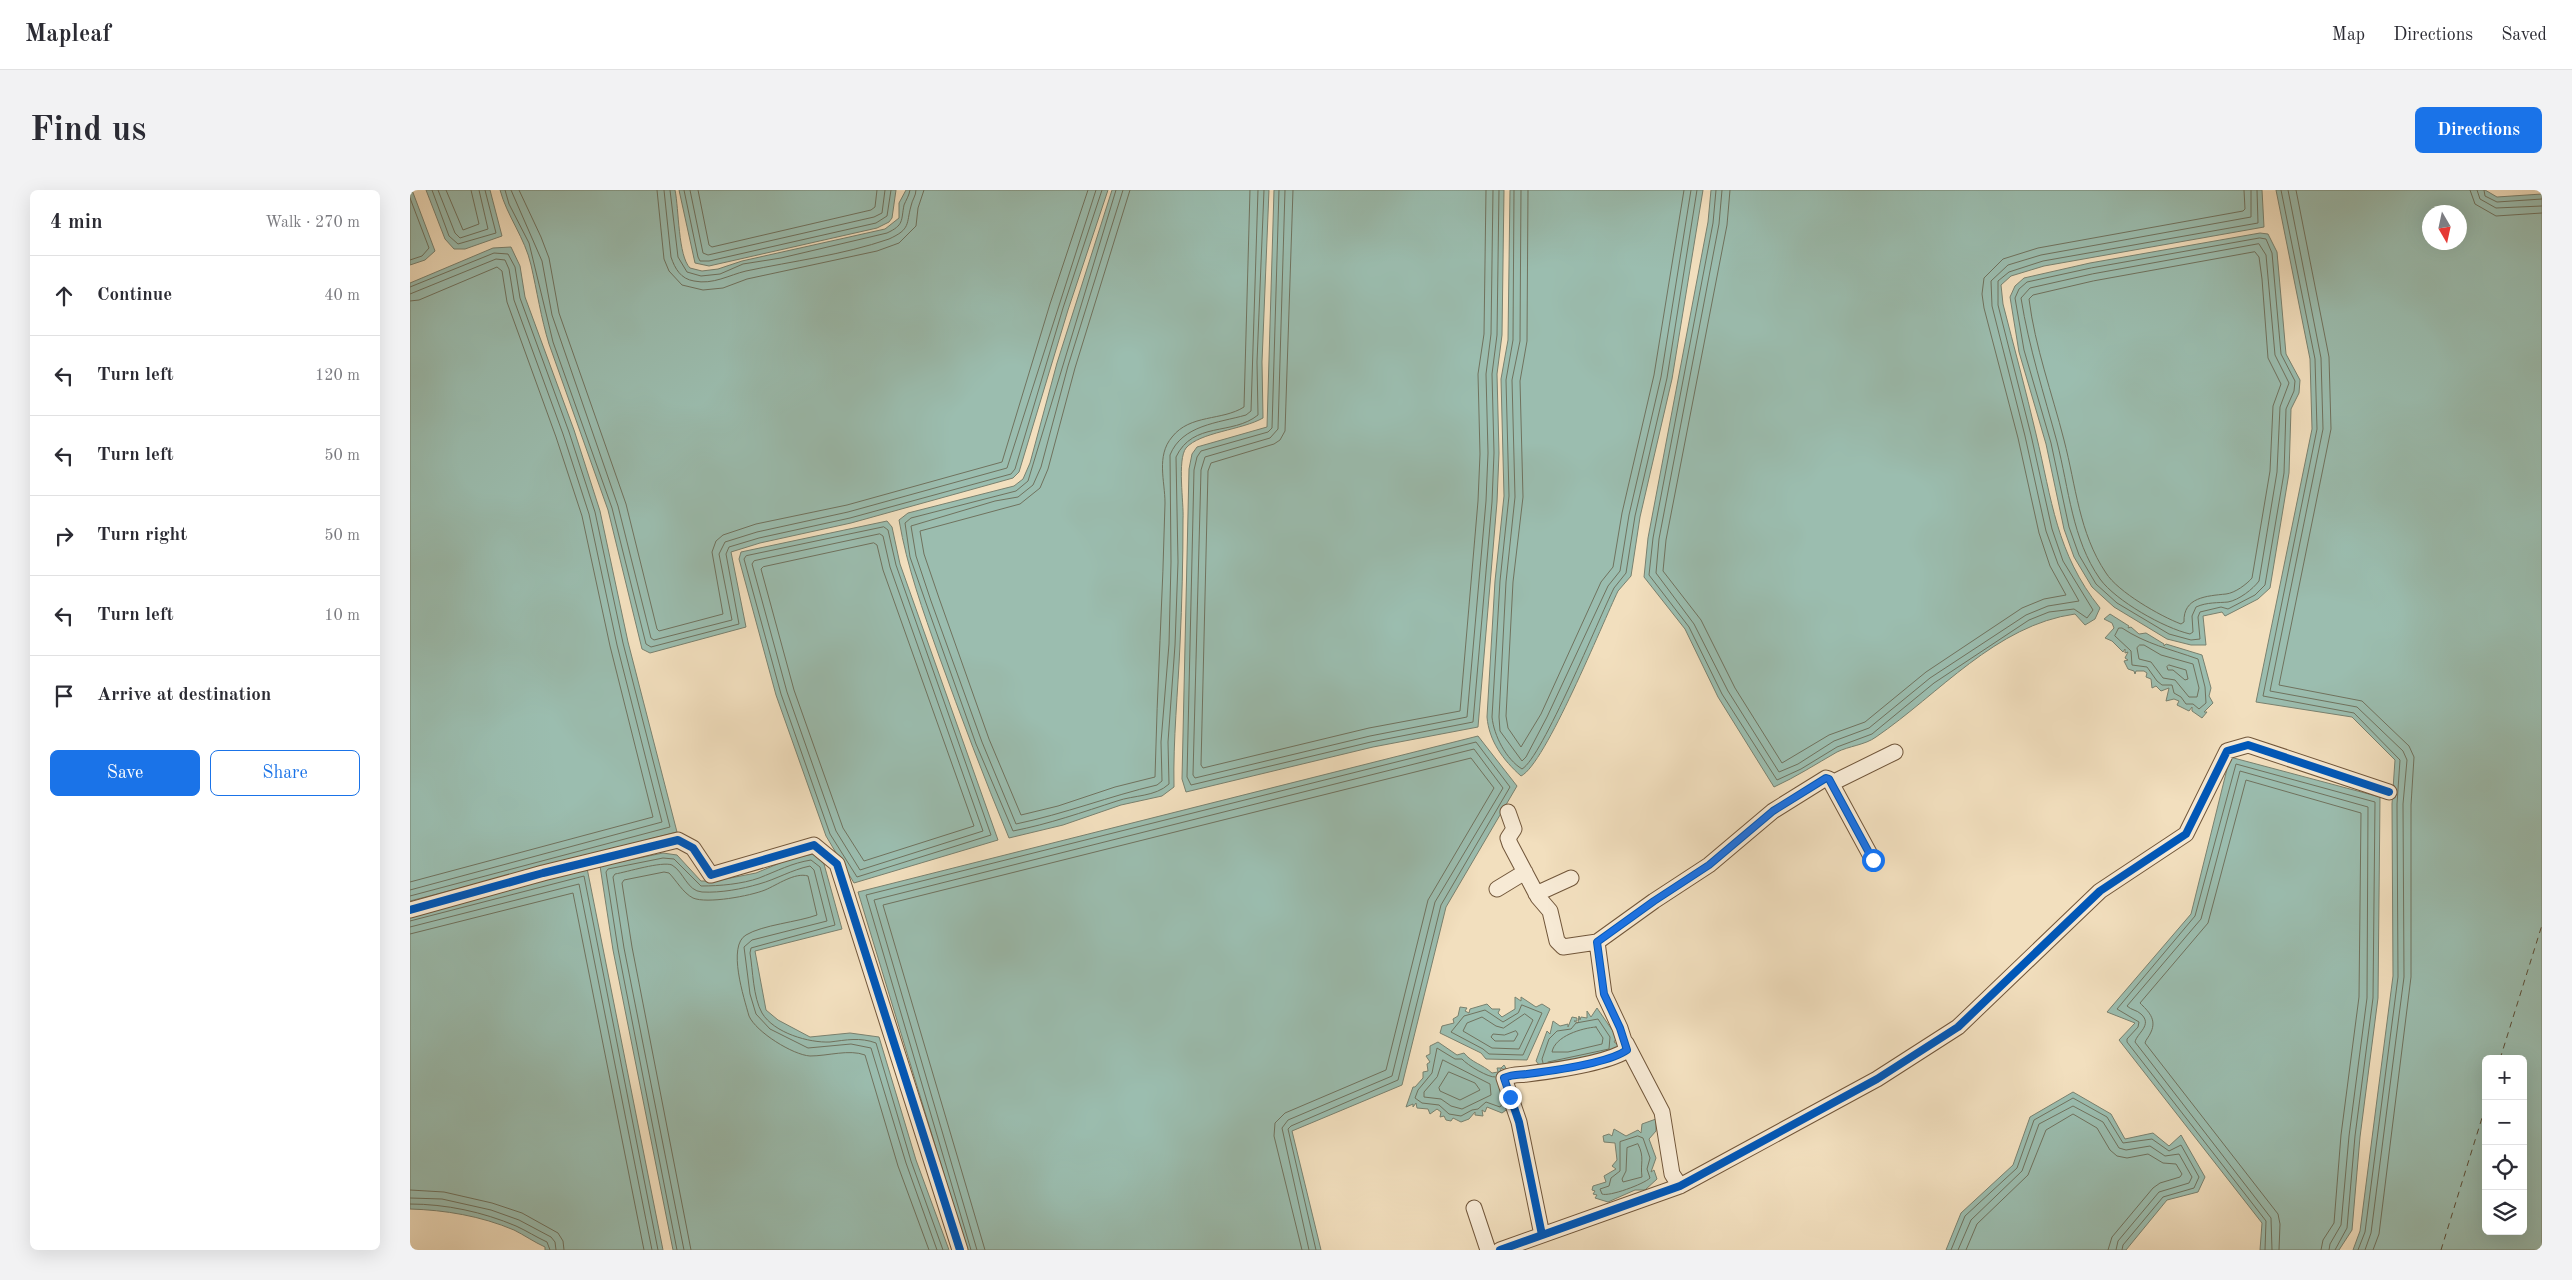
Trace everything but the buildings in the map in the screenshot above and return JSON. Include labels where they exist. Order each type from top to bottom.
[{"type":"street","points":[[1500,1250],[1680,1186],[1877,1079],[1958,1027],[2100,891],[2186,834],[2227,751],[2248,745],[2389,792]]},
{"type":"street","points":[[1832,783],[1895,752]]},
{"type":"street","points":[[1508,812],[1514,829],[1508,838],[1536,894],[1550,911],[1557,941],[1563,947],[1597,942],[1709,865],[1773,811],[1826,778],[1832,783],[1873,860]]},
{"type":"street","points":[[410,910],[543,873],[678,840],[693,848],[711,875],[814,845],[837,864],[960,1250]]},
{"type":"street","points":[[1497,889],[1525,872]]},
{"type":"street","points":[[1536,894],[1571,878]]},
{"type":"street","points":[[1597,942],[1604,994],[1626,1043],[1662,1112],[1672,1174],[1680,1186]]},
{"type":"street","points":[[1542,1235],[1519,1122],[1504,1078],[1512,1074],[1536,1072],[1620,1055],[1627,1050],[1626,1043]]},
{"type":"street","points":[[1474,1208],[1488,1250]]},
{"type":"water","points":[[410,190],[412,190],[435,251],[425,260],[410,265]]},
{"type":"water","points":[[426,190],[490,190],[502,236],[465,249],[454,249],[445,239]]},
{"type":"water","points":[[500,190],[675,190],[681,243],[686,262],[690,268],[702,271],[718,269],[742,261],[885,229],[899,218],[899,203],[906,190],[1108,190],[1068,310],[1019,472],[1013,478],[851,523],[760,543],[731,552],[746,627],[650,653],[642,649],[608,510],[549,344],[528,255]]},
{"type":"water","points":[[679,190],[896,190],[892,218],[889,222],[877,228],[709,266],[695,263]]},
{"type":"water","points":[[1112,190],[1269,190],[1262,362],[1263,418],[1201,438],[1186,448],[1183,454],[1181,472],[1183,512],[1182,597],[1174,787],[1162,796],[1121,805],[1063,825],[1009,838],[947,679],[927,622],[911,572],[899,520],[908,513],[1014,486],[1023,479],[1030,463],[1057,363]]},
{"type":"water","points":[[1274,190],[1504,190],[1502,335],[1497,374],[1499,453],[1497,502],[1478,727],[1373,747],[1186,792],[1182,779],[1189,469],[1192,454],[1197,447],[1267,427]]},
{"type":"water","points":[[1510,190],[1703,190],[1672,379],[1640,517],[1631,576],[1618,591],[1573,691],[1544,747],[1531,766],[1521,776],[1498,750],[1488,726],[1487,717],[1495,581],[1504,496],[1501,379],[1508,340]]},
{"type":"water","points":[[1711,190],[2262,190],[2264,227],[2044,266],[2011,276],[2001,285],[2003,304],[2052,504],[2065,546],[2074,567],[2100,608],[2095,619],[2085,625],[2075,614],[2046,621],[2019,632],[1994,646],[1876,737],[1837,752],[1774,787],[1718,697],[1685,629],[1644,577],[1648,538],[1708,222]]},
{"type":"water","points":[[2276,190],[2485,190],[2497,197],[2542,194],[2542,1250],[2353,1250],[2360,1231],[2393,976],[2392,804],[2395,760],[2352,717],[2256,702],[2312,429],[2310,359]]},
{"type":"water","points":[[2260,233],[2268,234],[2277,252],[2286,354],[2300,380],[2299,393],[2291,409],[2289,473],[2270,588],[2258,599],[2225,616],[2222,612],[2203,616],[2206,645],[2191,645],[2167,639],[2114,607],[2092,587],[2074,557],[2064,529],[2046,444],[2019,352],[2010,297],[2015,286],[2024,278],[2090,263]]},
{"type":"water","points":[[511,247],[520,266],[525,297],[574,430],[600,511],[628,642],[677,832],[410,901],[410,283],[493,248]]},
{"type":"water","points":[[887,521],[892,527],[900,564],[998,840],[854,883],[826,836],[776,695],[739,559],[741,552]]},
{"type":"water","points":[[2110,614],[2129,626],[2128,628],[2131,627],[2139,634],[2146,633],[2164,644],[2164,646],[2166,644],[2202,655],[2211,688],[2209,696],[2213,703],[2204,712],[2207,712],[2202,718],[2192,711],[2192,707],[2189,711],[2177,705],[2179,701],[2174,699],[2166,701],[2169,688],[2161,691],[2156,686],[2152,688],[2151,679],[2146,677],[2147,673],[2144,671],[2136,671],[2135,674],[2134,671],[2128,669],[2124,661],[2128,660],[2125,658],[2128,652],[2125,653],[2125,649],[2123,652],[2112,641],[2105,638],[2114,628],[2112,623],[2104,619]]},
{"type":"water","points":[[1478,736],[1517,786],[1446,907],[1402,1085],[1292,1131],[1321,1250],[967,1250],[858,892]]},
{"type":"water","points":[[2230,757],[2380,797],[2378,998],[2360,1137],[2352,1230],[2339,1250],[2260,1250],[2262,1223],[2119,1040],[2135,1023],[2107,1012],[2191,914]]},
{"type":"water","points":[[663,853],[677,855],[701,881],[715,881],[756,873],[792,858],[814,854],[824,864],[842,929],[755,951],[766,1010],[778,1020],[810,1037],[850,1033],[879,1037],[916,1160],[949,1250],[673,1250],[613,950],[600,866]]},
{"type":"water","points":[[587,868],[663,1250],[545,1250],[545,1247],[514,1230],[476,1217],[450,1212],[410,1209],[410,916]]},
{"type":"water","points":[[1515,997],[1521,1001],[1521,997],[1536,1007],[1542,1004],[1550,1009],[1527,1060],[1486,1059],[1481,1053],[1440,1033],[1442,1026],[1454,1023],[1453,1019],[1458,1016],[1460,1007],[1467,1008],[1465,1011],[1469,1013],[1470,1009],[1487,1004],[1492,1009],[1500,1009],[1498,1013],[1502,1017],[1515,1009]]},
{"type":"water","points":[[1597,1008],[1617,1037],[1614,1042],[1620,1046],[1612,1053],[1543,1070],[1536,1061],[1547,1031],[1550,1034],[1553,1021],[1560,1026],[1568,1024],[1568,1027],[1572,1017],[1577,1018],[1577,1021],[1574,1021],[1578,1023],[1579,1016],[1580,1020],[1581,1017],[1587,1018],[1587,1011],[1591,1017]]},
{"type":"water","points":[[1438,1042],[1457,1055],[1464,1053],[1492,1073],[1498,1072],[1497,1068],[1501,1068],[1504,1065],[1507,1070],[1509,1108],[1502,1113],[1487,1107],[1485,1112],[1482,1110],[1483,1116],[1475,1115],[1475,1112],[1469,1119],[1461,1122],[1453,1118],[1451,1121],[1446,1120],[1444,1116],[1440,1117],[1441,1112],[1437,1109],[1430,1114],[1428,1109],[1417,1108],[1416,1103],[1413,1107],[1413,1104],[1406,1107],[1413,1087],[1423,1078],[1423,1072],[1428,1071],[1427,1064],[1430,1062],[1426,1056],[1430,1054],[1430,1046]],"holes":[[[1501,1068],[1505,1070],[1500,1076]]]},
{"type":"water","points":[[2073,1092],[2111,1114],[2125,1139],[2153,1133],[2169,1146],[2181,1135],[2205,1177],[2198,1192],[2167,1200],[2126,1250],[1946,1250],[1961,1213],[2013,1165],[2030,1117]]},
{"type":"water","points":[[1656,1119],[1656,1131],[1649,1139],[1656,1158],[1651,1172],[1654,1170],[1657,1179],[1645,1190],[1635,1190],[1608,1202],[1595,1198],[1597,1195],[1593,1194],[1595,1191],[1592,1190],[1593,1186],[1606,1182],[1604,1176],[1616,1169],[1612,1166],[1617,1160],[1615,1143],[1604,1142],[1603,1136],[1609,1134],[1612,1136],[1614,1129],[1626,1136],[1638,1130],[1641,1133],[1642,1124]]},
{"type":"ferry route","points":[[2501,1055],[2542,925]]},
{"type":"ferry route","points":[[2441,1250],[2482,1118]]},
{"type":"cycle path","points":[[1500,1250],[1680,1186],[1877,1079],[1958,1027],[2100,891],[2186,834],[2227,751],[2248,745],[2389,792]]},
{"type":"cycle path","points":[[1542,1235],[1519,1122],[1504,1078],[1594,1063],[1619,1055],[1627,1050],[1620,1028],[1604,994],[1597,942],[1709,865],[1773,811],[1826,778],[1829,779],[1873,860]]},
{"type":"cycle path","points":[[410,910],[543,873],[678,840],[693,848],[711,875],[814,845],[837,864],[960,1250]]},
{"type":"route","points":[[1510,1097],[1504,1078],[1512,1074],[1527,1074],[1604,1060],[1620,1055],[1627,1050],[1620,1028],[1604,994],[1597,942],[1709,865],[1773,811],[1826,778],[1829,779],[1873,860]]}]
